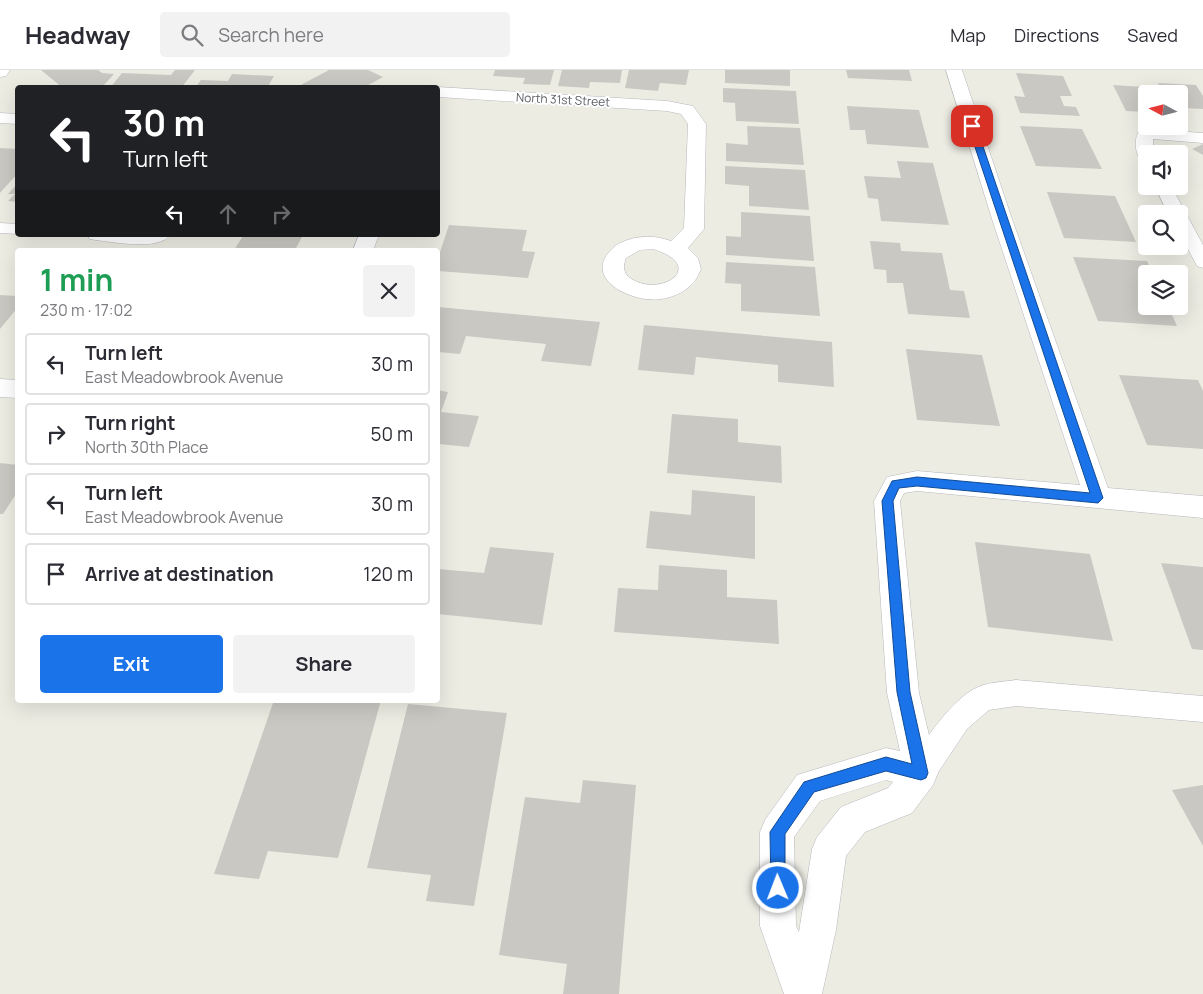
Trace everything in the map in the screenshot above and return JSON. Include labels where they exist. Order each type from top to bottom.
[{"type":"street","points":[[954,70],[1005,228],[1098,498]]},
{"type":"street","name":"North 31st Street","points":[[440,87],[667,106],[687,110],[697,124],[694,229],[676,248]]},
{"type":"street","points":[[0,118],[15,120]]},
{"type":"street","points":[[0,388],[15,390]]},
{"type":"street","points":[[802,993],[818,930],[829,849],[853,819],[900,801],[921,773],[902,683],[887,501],[896,484],[917,481],[1203,507]]},
{"type":"street","points":[[802,993],[778,926],[777,832],[809,787],[886,764],[921,773]]},
{"type":"lane","points":[[1144,145],[1145,134],[1203,138]]},
{"type":"lane","points":[[0,228],[15,229]]},
{"type":"lane","points":[[1188,234],[1203,262]]},
{"type":"lane","points":[[124,237],[151,239],[156,237]]},
{"type":"lane","points":[[921,773],[957,720],[983,698],[1016,693],[1203,709]]},
{"type":"building","points":[[41,70],[98,70],[102,73],[114,74],[104,85],[59,85]]},
{"type":"building","points":[[175,70],[195,70],[183,85],[112,85],[122,73],[171,75]]},
{"type":"building","points":[[329,70],[368,70],[383,77],[368,85],[301,85]]},
{"type":"building","points":[[495,70],[554,70],[550,85],[523,84],[525,78],[493,76]]},
{"type":"building","points":[[562,70],[622,70],[620,83],[590,82],[589,88],[558,86]]},
{"type":"building","points":[[629,70],[689,70],[686,85],[660,83],[658,91],[625,88]]},
{"type":"building","points":[[725,70],[790,70],[790,86],[725,83]]},
{"type":"building","points":[[846,70],[909,70],[912,81],[848,78]]},
{"type":"building","points":[[1016,73],[1063,76],[1072,96],[1060,96],[1064,106],[1076,107],[1080,116],[1020,113],[1014,96],[1025,97]]},
{"type":"building","points":[[232,74],[274,76],[269,85],[197,85],[201,80],[228,81]]},
{"type":"building","points":[[1158,83],[1196,85],[1203,96],[1203,109],[1188,108],[1188,85],[1159,85]]},
{"type":"building","points":[[1113,85],[1138,87],[1138,112],[1126,111]]},
{"type":"building","points":[[723,88],[796,91],[799,124],[736,121],[735,103],[723,102]]},
{"type":"building","points":[[847,106],[919,110],[929,148],[867,144],[865,130],[850,130]]},
{"type":"building","points":[[747,126],[800,128],[804,165],[726,161],[726,143],[748,145]]},
{"type":"building","points":[[1020,126],[1082,129],[1102,169],[1036,166]]},
{"type":"building","points":[[1203,144],[1203,155],[1192,149]]},
{"type":"building","points":[[0,148],[15,149],[15,176],[0,193]]},
{"type":"building","points":[[897,161],[933,163],[949,225],[881,221],[878,199],[868,198],[864,176],[901,178]]},
{"type":"building","points":[[725,166],[805,170],[809,210],[749,206],[749,186],[725,184]]},
{"type":"building","points":[[15,186],[15,194],[8,194]]},
{"type":"building","points":[[1047,192],[1115,196],[1136,242],[1064,238]]},
{"type":"building","points":[[15,194],[15,202],[8,201]]},
{"type":"building","points":[[741,212],[810,216],[814,261],[726,255],[726,236],[741,237]]},
{"type":"building","points":[[449,225],[527,230],[522,251],[535,252],[528,278],[440,271],[440,252]]},
{"type":"building","points":[[242,237],[302,237],[296,248],[235,248]]},
{"type":"building","points":[[870,241],[900,243],[901,251],[942,253],[950,290],[964,291],[970,318],[908,314],[903,283],[887,283],[886,270],[874,269]]},
{"type":"building","points":[[1073,257],[1147,261],[1149,265],[1138,265],[1138,315],[1172,315],[1177,326],[1098,321]]},
{"type":"building","points":[[726,262],[815,267],[820,316],[741,311],[741,284],[725,283]]},
{"type":"building","points":[[0,295],[15,296],[15,311],[0,329]]},
{"type":"building","points":[[440,307],[600,322],[591,366],[541,361],[546,344],[466,336],[460,354],[440,352]]},
{"type":"building","points":[[644,325],[832,342],[834,387],[778,382],[778,365],[696,357],[694,375],[638,370]]},
{"type":"building","points":[[906,349],[982,355],[1000,426],[917,420]]},
{"type":"building","points":[[1119,375],[1198,380],[1203,391],[1203,449],[1147,445]]},
{"type":"building","points":[[440,390],[448,392],[441,412],[479,416],[469,447],[440,444]]},
{"type":"building","points":[[672,414],[738,419],[738,442],[781,446],[782,483],[667,473]]},
{"type":"building","points":[[0,463],[15,465],[15,496],[3,514],[0,514]]},
{"type":"building","points":[[692,490],[755,496],[755,559],[646,548],[650,511],[691,515]]},
{"type":"building","points":[[975,542],[1090,554],[1113,641],[988,627]]},
{"type":"building","points":[[490,547],[554,553],[542,625],[440,614],[440,569],[484,573]]},
{"type":"building","points":[[1161,563],[1203,567],[1203,650],[1192,649]]},
{"type":"building","points":[[659,565],[727,570],[727,597],[777,600],[779,644],[614,632],[618,588],[658,590]]},
{"type":"building","points":[[273,703],[380,703],[338,858],[268,851],[259,879],[214,874]]},
{"type":"building","points":[[408,704],[507,713],[474,906],[426,901],[431,875],[367,868]]},
{"type":"building","points":[[583,780],[636,785],[619,994],[563,994],[567,964],[499,955],[525,797],[580,803]]},
{"type":"building","points":[[1203,785],[1203,846],[1172,790]]},
{"type":"route","points":[[778,888],[777,832],[809,787],[886,764],[921,773],[903,692],[887,501],[896,484],[917,481],[1098,498],[972,126]]}]
